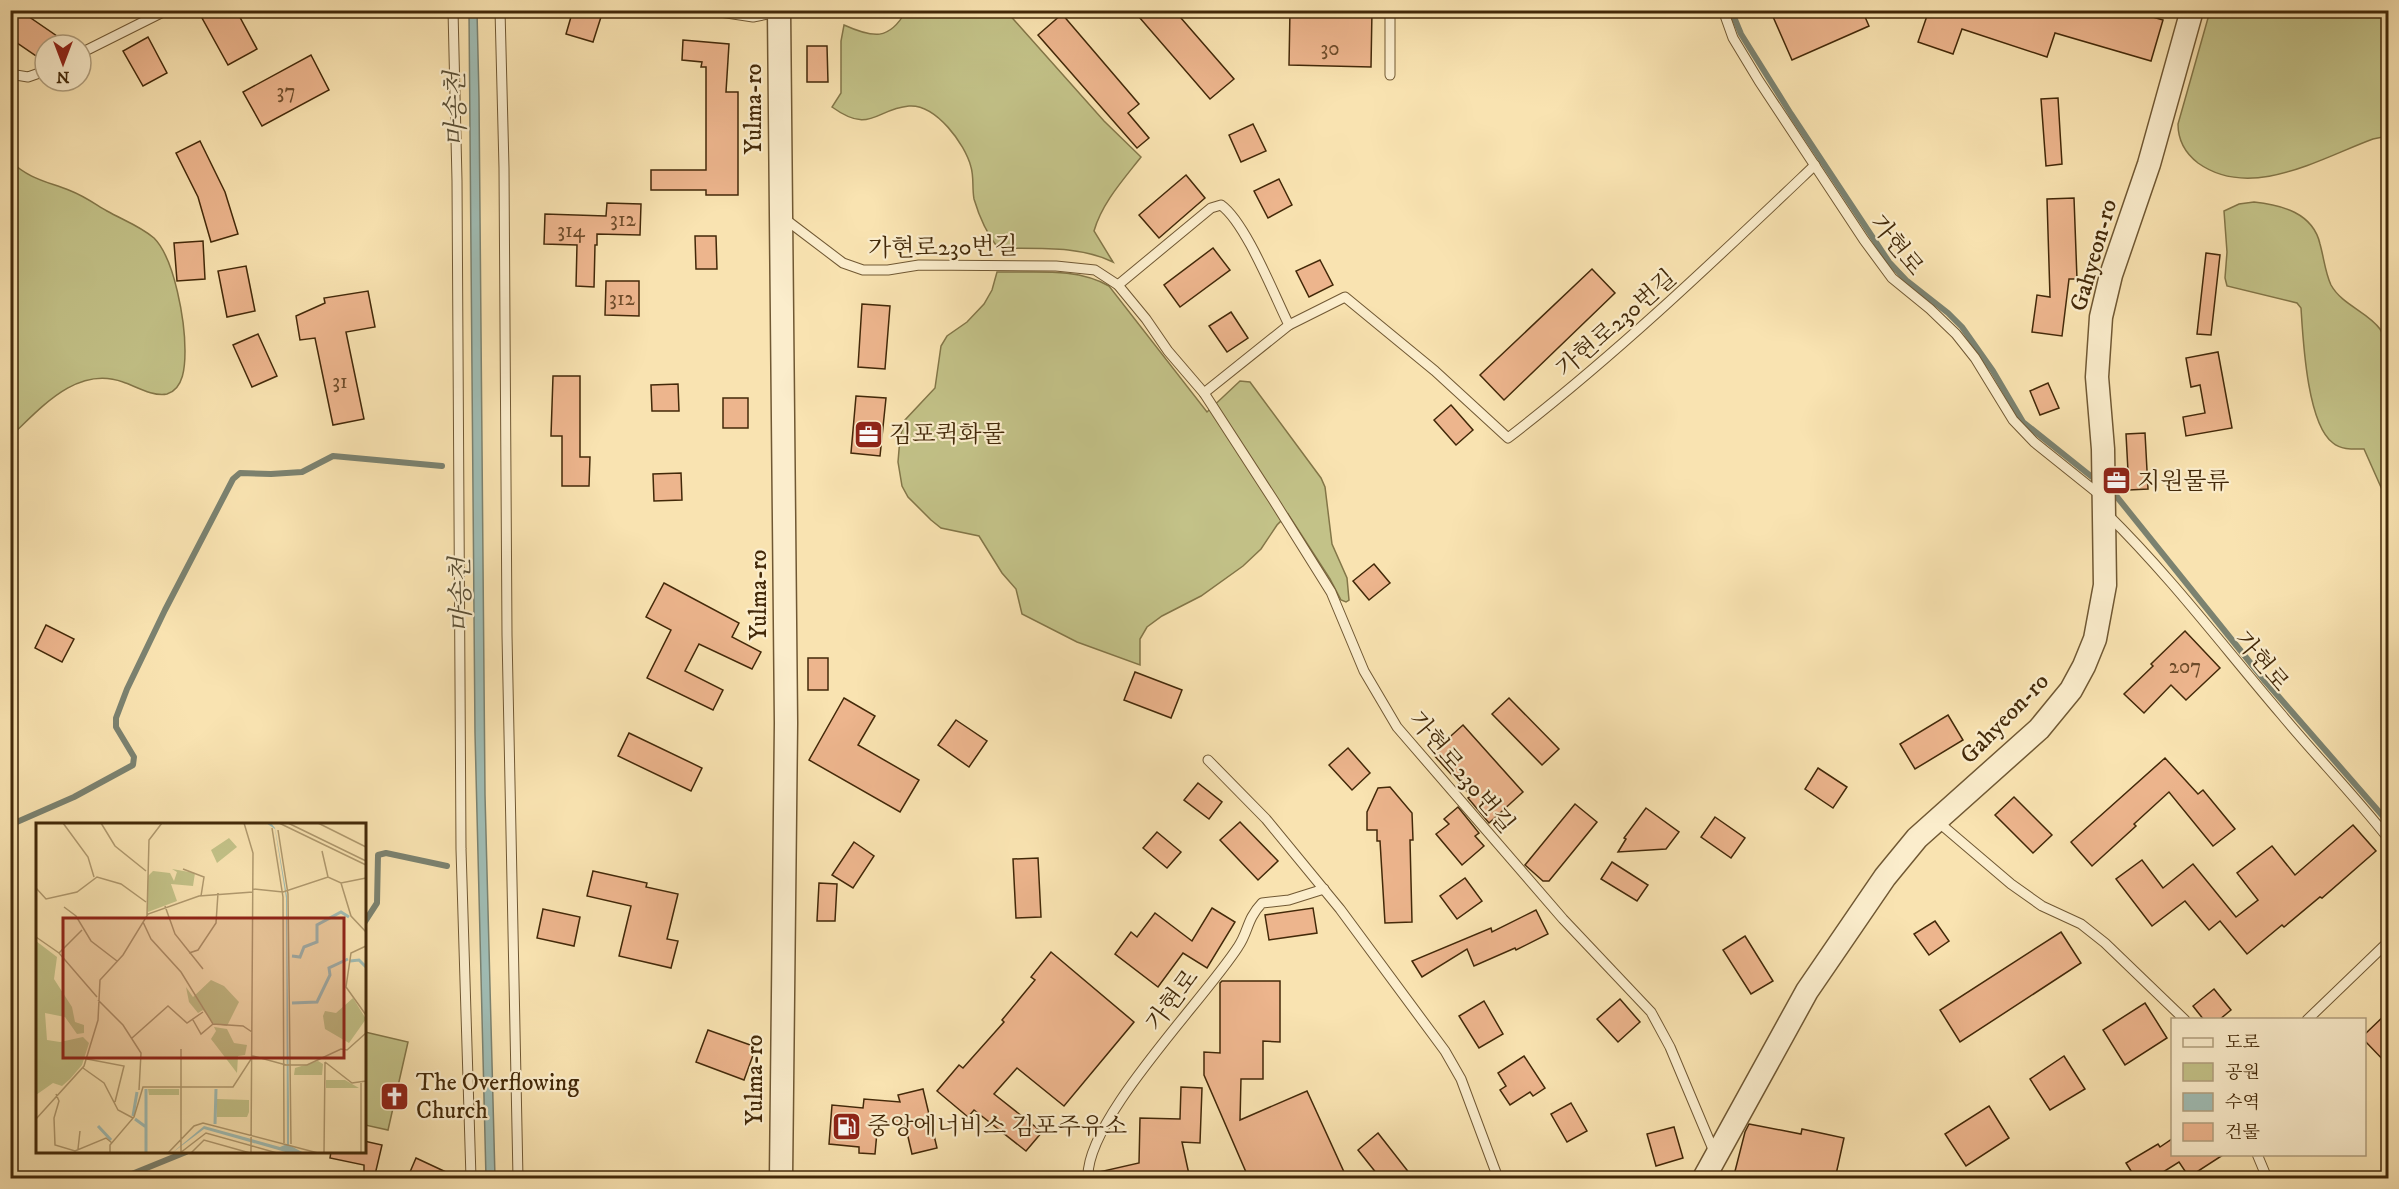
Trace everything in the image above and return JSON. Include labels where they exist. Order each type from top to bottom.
[{"type":"street","name":"Gahyeon-ro","points":[[1704,1179],[1807,991],[1885,877],[1917,838],[2039,729],[2071,690],[2084,666],[2095,639],[2105,585],[2104,505],[2097,377],[2101,317],[2110,274],[2149,164],[2192,10]]},
{"type":"street","name":"Yulma-ro","points":[[779,11],[786,723],[781,1179]]},
{"type":"lane","points":[[93,47],[166,10]]},
{"type":"lane","points":[[453,10],[457,181],[461,849],[471,1179]]},
{"type":"lane","points":[[500,10],[504,168],[507,635],[518,1179]]},
{"type":"lane","points":[[707,10],[753,17],[779,11]]},
{"type":"lane","points":[[1390,10],[1390,75]]},
{"type":"lane","name":"가현로","points":[[1723,10],[1733,39],[1892,278],[1939,317],[1975,358],[2013,420],[2104,505],[2184,597],[2282,716],[2352,792],[2388,838]]},
{"type":"lane","points":[[10,74],[28,77],[33,75]]},
{"type":"lane","name":"가현로230번길","points":[[1204,393],[1289,325],[1345,297],[1435,371],[1508,438],[1567,393],[1667,304],[1815,165]]},
{"type":"lane","points":[[1118,285],[1211,208],[1221,205],[1229,211],[1246,237],[1289,325]]},
{"type":"lane","name":"가현로230번길","points":[[780,216],[843,263],[863,270],[888,270],[919,265],[1056,266],[1095,270],[1118,285],[1168,351],[1204,393],[1331,592],[1364,671],[1397,727],[1563,919],[1651,1012],[1670,1047],[1715,1156]]},
{"type":"lane","points":[[1208,760],[1266,819],[1324,889],[1445,1051],[1461,1079],[1498,1179]]},
{"type":"lane","points":[[1937,821],[2034,900],[2081,924],[2105,943],[2183,1018]]},
{"type":"lane","name":"가현로","points":[[1088,1179],[1087,1167],[1092,1151],[1123,1097],[1239,946],[1251,915],[1262,903],[1289,900],[1324,889]]},
{"type":"lane","points":[[2309,1018],[2388,942]]},
{"type":"lane","points":[[2257,1156],[2267,1179]]},
{"type":"green space","points":[[906,11],[1006,11],[1104,121],[1141,157],[1108,201],[1094,231],[1113,262],[1072,250],[998,248],[987,231],[976,205],[973,195],[972,171],[963,147],[948,127],[929,111],[909,106],[865,120],[845,115],[832,107],[841,93],[841,41],[844,25],[864,33],[879,34],[893,28]]},
{"type":"green space","points":[[2210,11],[2388,11],[2388,136],[2373,139],[2309,165],[2263,177],[2240,178],[2219,174],[2198,163],[2183,146],[2178,124]]},
{"type":"green space","points":[[10,161],[32,176],[76,193],[154,238],[168,260],[173,275],[185,339],[185,363],[182,376],[173,391],[162,395],[106,378],[90,379],[75,384],[47,402],[11,436]]},
{"type":"green space","points":[[2254,202],[2275,205],[2295,212],[2311,225],[2320,244],[2331,285],[2342,298],[2375,323],[2388,344],[2388,503],[2364,449],[2348,449],[2336,445],[2324,433],[2317,418],[2308,380],[2301,308],[2297,303],[2227,286],[2224,211],[2239,204]]},
{"type":"green space","points":[[997,272],[1069,273],[1109,286],[1207,412],[1240,381],[1250,382],[1321,478],[1325,487],[1332,544],[1347,578],[1349,600],[1346,602],[1341,600],[1288,514],[1277,525],[1261,549],[1243,566],[1201,596],[1162,616],[1147,627],[1140,639],[1140,665],[1077,642],[1022,614],[1016,589],[1002,573],[979,536],[941,528],[931,520],[908,497],[902,486],[898,462],[900,438],[905,420],[935,388],[941,346],[947,336],[967,322],[984,304],[992,290]]},
{"type":"green space","points":[[366,1032],[408,1042],[388,1130],[366,1125]]},
{"type":"water","points":[[469,11],[477,11],[479,98],[485,795],[495,1178],[486,1178],[475,733]]},
{"type":"building","points":[[10,10],[19,10],[53,33],[33,33],[33,54],[10,38]]},
{"type":"building","points":[[215,10],[236,10],[257,49],[228,65],[202,18]]},
{"type":"building","points":[[573,10],[601,17],[593,42],[566,34]]},
{"type":"building","points":[[1133,10],[1174,10],[1234,79],[1210,99]]},
{"type":"building","points":[[1290,10],[1372,10],[1371,67],[1289,65]]},
{"type":"building","points":[[1770,10],[1862,10],[1869,26],[1792,60]]},
{"type":"building","points":[[1929,10],[2129,10],[2163,20],[2151,61],[2055,33],[2047,57],[1962,29],[1953,54],[1918,42]]},
{"type":"building","points":[[1062,14],[1139,104],[1128,113],[1149,138],[1137,148],[1038,35]]},
{"type":"building","points":[[148,37],[167,73],[143,86],[123,51]]},
{"type":"building","points":[[683,40],[729,44],[726,92],[738,92],[738,195],[706,195],[706,190],[651,190],[651,170],[706,170],[706,67],[701,67],[702,62],[682,60]]},
{"type":"building","points":[[807,46],[827,46],[828,82],[807,82]]},
{"type":"building","points":[[311,55],[329,90],[262,126],[243,92]]},
{"type":"building","points":[[2058,98],[2062,164],[2046,166],[2041,99]]},
{"type":"building","points":[[1253,124],[1266,151],[1241,162],[1229,135]]},
{"type":"building","points":[[200,141],[225,192],[238,234],[211,242],[198,197],[176,153]]},
{"type":"building","points":[[1186,175],[1205,198],[1159,238],[1139,215]]},
{"type":"building","points":[[1279,179],[1292,205],[1268,218],[1254,191]]},
{"type":"building","points":[[2074,198],[2077,279],[2069,279],[2062,336],[2032,332],[2037,295],[2050,297],[2047,199]]},
{"type":"building","points":[[607,203],[641,204],[640,235],[597,234],[594,287],[576,286],[577,245],[544,244],[545,214],[606,216]]},
{"type":"building","points":[[695,236],[716,236],[717,269],[696,269]]},
{"type":"building","points":[[203,241],[205,279],[177,281],[174,243]]},
{"type":"building","points":[[1213,248],[1230,270],[1180,307],[1164,285]]},
{"type":"building","points":[[2206,253],[2220,255],[2211,335],[2197,334]]},
{"type":"building","points":[[1320,260],[1333,285],[1309,297],[1296,271]]},
{"type":"building","points":[[246,266],[255,311],[227,317],[218,271]]},
{"type":"building","points":[[1592,269],[1615,293],[1504,400],[1480,375]]},
{"type":"building","points":[[606,281],[639,281],[639,316],[605,315]]},
{"type":"building","points":[[368,291],[375,327],[346,332],[364,419],[333,425],[315,338],[300,340],[296,316],[325,303],[324,298]]},
{"type":"building","points":[[862,304],[890,306],[885,369],[858,367]]},
{"type":"building","points":[[1231,312],[1248,338],[1227,352],[1209,326]]},
{"type":"building","points":[[258,334],[277,376],[252,387],[233,345]]},
{"type":"building","points":[[2218,352],[2232,428],[2186,436],[2183,417],[2205,413],[2200,385],[2191,387],[2186,358]]},
{"type":"building","points":[[553,376],[580,376],[580,457],[590,457],[589,486],[562,486],[562,436],[551,436]]},
{"type":"building","points":[[2048,383],[2059,408],[2040,415],[2030,391]]},
{"type":"building","points":[[678,384],[679,411],[652,411],[651,385]]},
{"type":"building","points":[[856,396],[886,398],[880,456],[851,453]]},
{"type":"building","points":[[723,398],[748,398],[748,428],[723,428]]},
{"type":"building","points":[[1451,405],[1473,430],[1456,445],[1434,420]]},
{"type":"building","points":[[2145,433],[2148,489],[2129,490],[2126,434]]},
{"type":"building","points":[[681,473],[682,500],[654,501],[653,474]]},
{"type":"building","points":[[1374,564],[1390,583],[1369,600],[1353,581]]},
{"type":"building","points":[[664,583],[739,623],[732,637],[761,652],[752,669],[699,644],[685,671],[723,690],[713,710],[647,678],[671,630],[646,617]]},
{"type":"building","points":[[46,625],[74,639],[62,662],[35,648]]},
{"type":"building","points":[[2185,631],[2220,668],[2186,700],[2171,685],[2144,713],[2124,694]]},
{"type":"building","points":[[808,658],[828,658],[828,690],[808,690]]},
{"type":"building","points":[[1135,672],[1182,690],[1171,718],[1124,700]]},
{"type":"building","points":[[844,698],[875,716],[858,745],[919,780],[900,812],[809,760]]},
{"type":"building","points":[[1509,698],[1559,749],[1542,765],[1492,714]]},
{"type":"building","points":[[1948,715],[1963,740],[1915,769],[1900,744]]},
{"type":"building","points":[[956,720],[987,741],[969,767],[938,745]]},
{"type":"building","points":[[1463,725],[1523,792],[1489,823],[1468,798],[1471,796],[1432,753]]},
{"type":"building","points":[[629,733],[702,768],[691,791],[618,756]]},
{"type":"building","points":[[1348,748],[1370,773],[1352,790],[1329,765]]},
{"type":"building","points":[[2165,758],[2198,794],[2203,790],[2235,829],[2213,846],[2169,792],[2092,866],[2071,842]]},
{"type":"building","points":[[1818,768],[1847,787],[1833,808],[1805,789]]},
{"type":"building","points":[[1198,783],[1222,802],[1209,819],[1184,800]]},
{"type":"building","points":[[1390,787],[1412,813],[1413,840],[1410,840],[1412,922],[1385,923],[1380,841],[1377,841],[1377,830],[1367,830],[1367,812],[1378,788]]},
{"type":"building","points":[[2014,797],[2052,835],[2033,853],[1995,815]]},
{"type":"building","points":[[1575,804],[1597,822],[1549,881],[1543,881],[1525,865]]},
{"type":"building","points":[[1458,807],[1479,833],[1475,836],[1484,846],[1462,865],[1436,834],[1449,824],[1444,819]]},
{"type":"building","points":[[1646,808],[1679,832],[1666,849],[1618,852],[1626,839],[1624,838]]},
{"type":"building","points":[[1715,817],[1745,838],[1731,858],[1701,837]]},
{"type":"building","points":[[1240,822],[1278,861],[1258,880],[1220,840]]},
{"type":"building","points":[[2353,825],[2376,851],[2322,898],[2320,897],[2284,927],[2282,925],[2247,954],[2220,921],[2209,930],[2185,901],[2152,926],[2116,879],[2142,860],[2163,888],[2193,864],[2236,917],[2258,900],[2237,873],[2272,846],[2295,875]]},
{"type":"building","points":[[1157,832],[1181,852],[1167,868],[1143,848]]},
{"type":"building","points":[[854,842],[874,856],[853,888],[832,875]]},
{"type":"building","points":[[1038,858],[1041,917],[1016,918],[1013,859]]},
{"type":"building","points":[[1612,862],[1648,885],[1637,901],[1601,879]]},
{"type":"building","points":[[593,871],[647,883],[646,887],[678,894],[667,939],[678,941],[671,968],[619,956],[631,906],[587,896]]},
{"type":"building","points":[[1465,878],[1482,901],[1457,919],[1440,896]]},
{"type":"building","points":[[819,883],[837,884],[835,921],[817,921]]},
{"type":"building","points":[[1212,908],[1235,922],[1207,968],[1183,953],[1158,987],[1115,954],[1131,932],[1137,937],[1155,913],[1192,941]]},
{"type":"building","points":[[1313,908],[1317,933],[1269,940],[1265,915]]},
{"type":"building","points":[[543,909],[580,917],[574,946],[537,938]]},
{"type":"building","points":[[1536,910],[1548,934],[1516,950],[1515,948],[1474,966],[1467,949],[1422,977],[1412,961],[1491,928],[1492,932]]},
{"type":"building","points":[[1935,921],[1949,941],[1929,955],[1914,934]]},
{"type":"building","points":[[2061,932],[2081,963],[1960,1042],[1940,1010]]},
{"type":"building","points":[[1745,936],[1773,981],[1751,994],[1723,950]]},
{"type":"building","points":[[1051,952],[1134,1022],[1064,1106],[1017,1068],[994,1094],[1042,1132],[1026,1151],[974,1110],[968,1117],[937,1091],[959,1065],[963,1068],[1004,1022],[1002,1020],[1035,980],[1031,977]]},
{"type":"building","points":[[1222,981],[1280,981],[1280,1042],[1263,1041],[1263,1079],[1241,1079],[1240,1120],[1307,1091],[1344,1172],[1329,1179],[1249,1179],[1204,1075],[1204,1052],[1220,1053],[1220,983]]},
{"type":"building","points":[[2214,989],[2231,1010],[2221,1018],[2202,1018],[2193,1006]]},
{"type":"building","points":[[1620,999],[1640,1022],[1618,1042],[1597,1019]]},
{"type":"building","points":[[1484,1001],[1503,1034],[1479,1048],[1459,1016]]},
{"type":"building","points":[[2145,1003],[2167,1038],[2125,1065],[2103,1030]]},
{"type":"building","points":[[2388,1012],[2388,1065],[2366,1042],[2366,1033]]},
{"type":"building","points":[[708,1030],[756,1047],[744,1080],[696,1062]]},
{"type":"building","points":[[1524,1056],[1545,1088],[1533,1096],[1530,1092],[1510,1105],[1500,1090],[1506,1086],[1498,1073]]},
{"type":"building","points":[[2064,1056],[2085,1089],[2050,1110],[2030,1079]]},
{"type":"building","points":[[1181,1087],[1202,1088],[1200,1143],[1182,1142],[1190,1179],[1100,1179],[1099,1172],[1139,1163],[1140,1118],[1180,1119]]},
{"type":"building","points":[[923,1089],[937,1148],[912,1154],[905,1124],[878,1121],[875,1154],[859,1153],[859,1147],[829,1144],[832,1105],[863,1108],[864,1099],[900,1102],[898,1095]]},
{"type":"building","points":[[1571,1103],[1587,1131],[1567,1142],[1551,1114]]},
{"type":"building","points":[[1989,1106],[2009,1138],[1966,1166],[1945,1134]]},
{"type":"building","points":[[1749,1124],[1801,1134],[1802,1129],[1844,1138],[1835,1179],[1733,1179]]},
{"type":"building","points":[[1674,1127],[1683,1158],[1656,1166],[1647,1134]]},
{"type":"building","points":[[1378,1133],[1414,1179],[1381,1179],[1358,1150]]},
{"type":"building","points":[[2171,1140],[2171,1156],[2221,1156],[2189,1177],[2179,1162],[2152,1179],[2136,1179],[2126,1163],[2158,1144],[2160,1147]]},
{"type":"building","points":[[366,1141],[382,1145],[374,1179],[364,1179],[364,1165],[330,1158],[331,1153],[366,1153]]},
{"type":"building","points":[[416,1158],[461,1179],[407,1179]]},
{"type":"waterway","points":[[1731,10],[1741,34],[1791,114],[1889,262],[1906,280],[1962,327],[1993,371],[2023,422],[2092,477]]},
{"type":"waterway","points":[[10,825],[74,797],[133,765],[134,757],[116,727],[116,718],[127,689],[165,610],[233,479],[240,473],[302,472],[333,456],[442,466]]},
{"type":"waterway","points":[[2117,497],[2265,681],[2388,822]]},
{"type":"waterway","points":[[366,920],[377,903],[378,855],[386,853],[447,866]]},
{"type":"waterway","points":[[122,1178],[184,1153]]},
{"type":"place","name":"김포퀵화물","points":[[868,434]]},
{"type":"place","name":"지원물류","points":[[2116,481]]},
{"type":"place","name":"The Overflowing Church","points":[[395,1096]]},
{"type":"place","name":"중앙에너비스 김포주유소","points":[[846,1126]]},
{"type":"water label","name":"마송천","points":[[455,109]]},
{"type":"water label","name":"마송천","points":[[460,595]]}]
